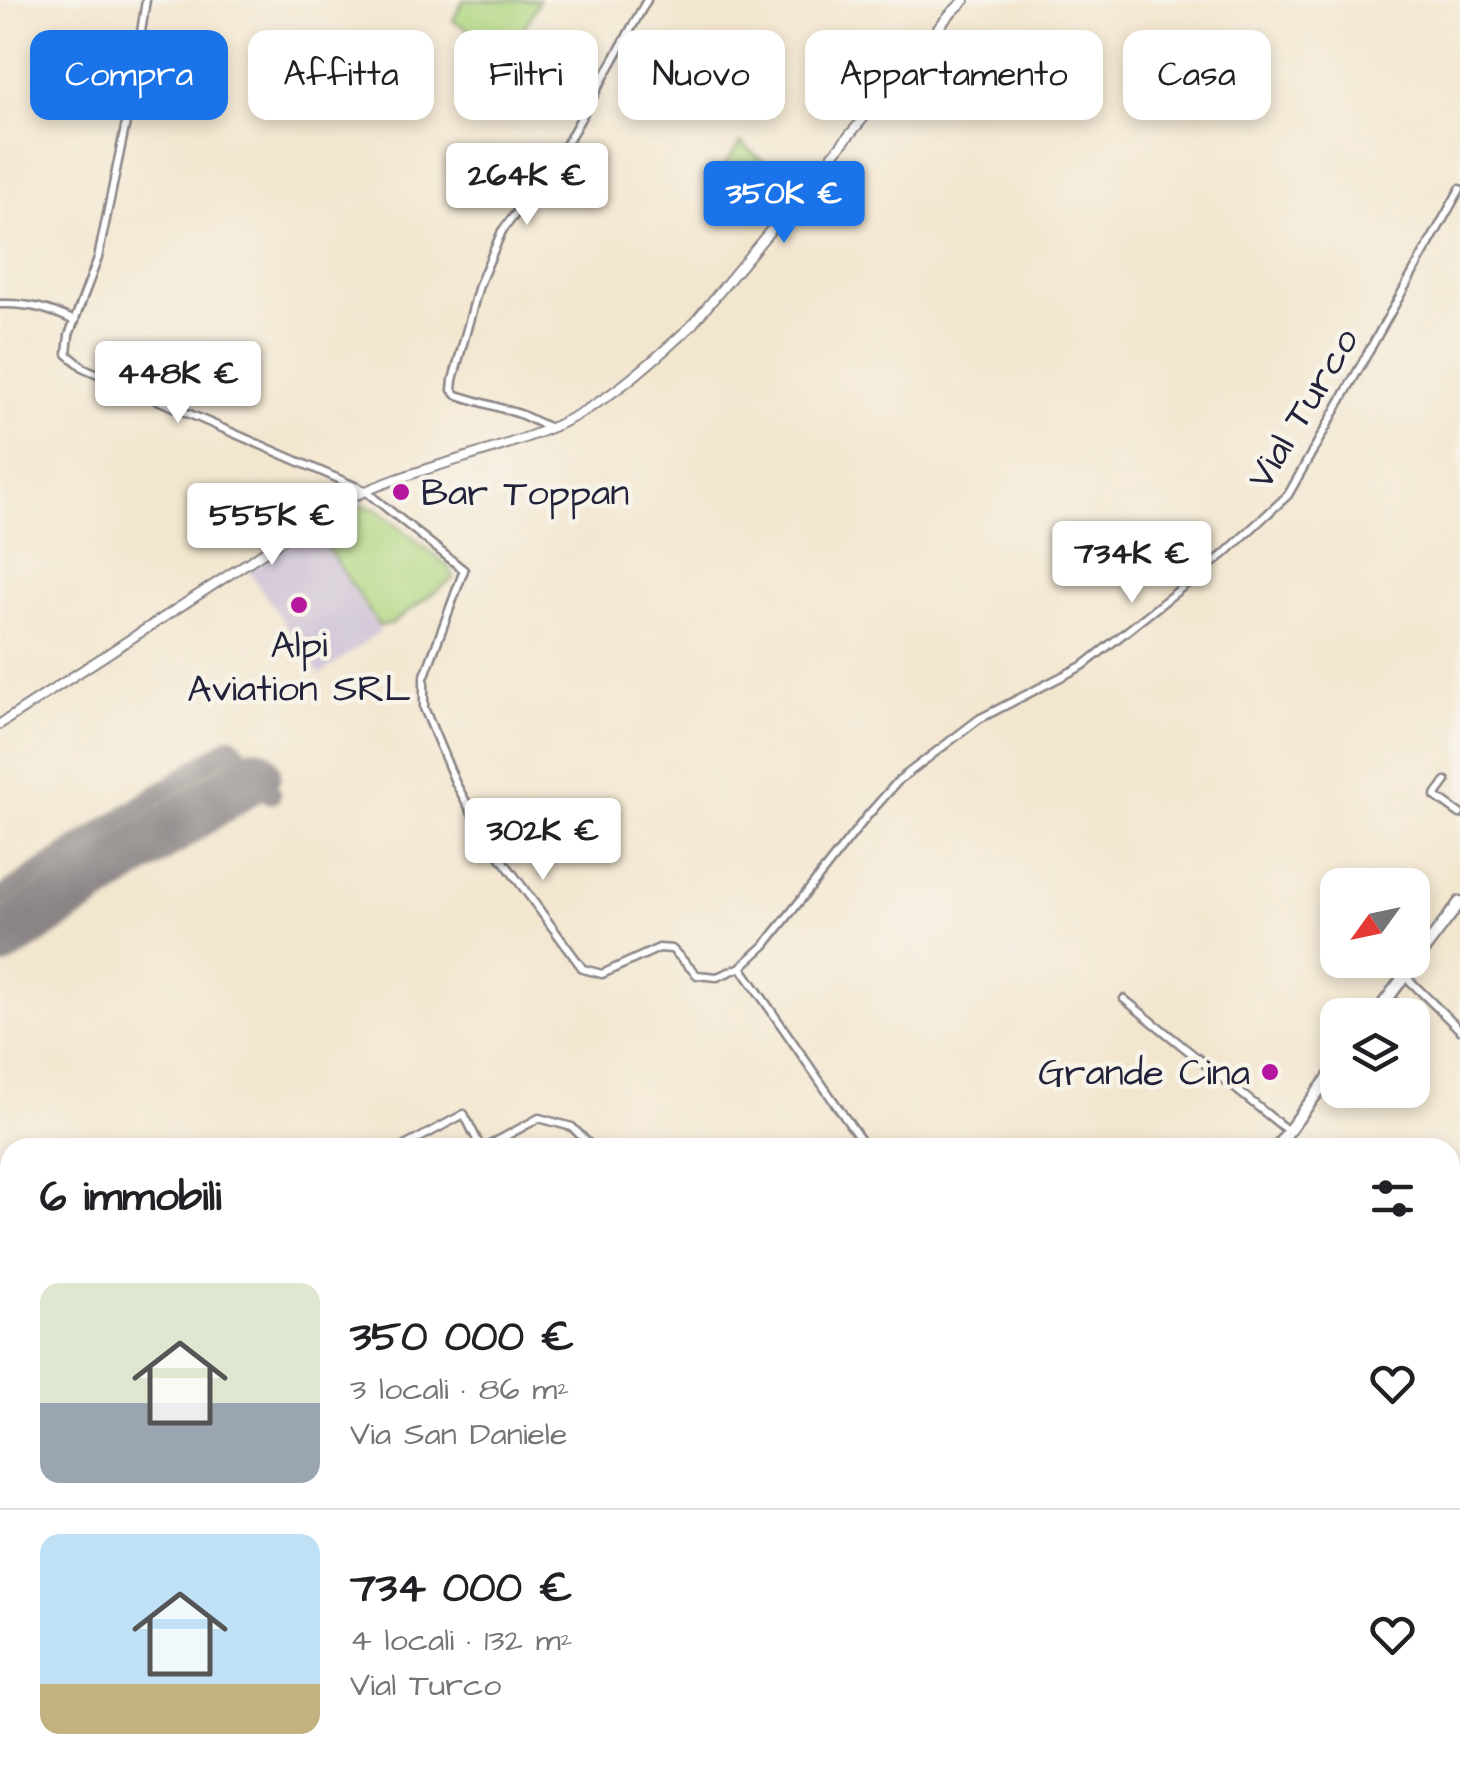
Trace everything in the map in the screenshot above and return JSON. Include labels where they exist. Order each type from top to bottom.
[{"type":"main road","points":[[1430,945],[1455,917],[1460,902]]},
{"type":"main road","points":[[1283,1138],[1320,1088]]},
{"type":"street","points":[[146,0],[130,103],[98,258],[66,348],[71,360],[364,490],[464,570],[424,678],[424,708],[456,784],[486,836],[583,969],[602,974],[659,948],[672,948],[697,975],[717,977],[742,966],[859,1138]]},
{"type":"street","points":[[551,428],[457,395],[452,390],[453,380],[479,285],[502,231],[566,146],[646,0]]},
{"type":"street","points":[[0,724],[279,541],[364,490],[551,428],[600,401],[648,366],[692,324],[965,0]]},
{"type":"street","name":"Vial Turco","points":[[742,966],[765,945],[900,780],[980,719],[1084,665],[1223,555],[1288,496],[1460,188]]},
{"type":"street","points":[[0,304],[24,303],[75,320]]},
{"type":"street","points":[[1446,782],[1436,796],[1460,814]]},
{"type":"street","points":[[1407,978],[1460,1030]]},
{"type":"street","points":[[1124,999],[1288,1131]]},
{"type":"street","points":[[420,1138],[464,1114],[477,1138]]},
{"type":"street","points":[[501,1138],[539,1118],[572,1127],[583,1138]]},
{"type":"shaded area","points":[[313,529],[380,631],[320,675],[248,570]]},
{"type":"green space","points":[[463,0],[539,0],[523,30],[469,30],[453,21]]},
{"type":"green space","points":[[741,143],[779,174],[747,199],[741,199],[731,188],[725,164]]},
{"type":"green space","points":[[360,505],[376,509],[447,565],[454,578],[391,624],[379,626],[316,531]]},
{"type":"taxiway","points":[[0,898],[231,746],[271,794]]},
{"type":"runway","points":[[0,941],[255,774]]},
{"type":"place","name":"Bar Toppan","points":[[401,492]]},
{"type":"place","name":"Alpi Aviation SRL","points":[[299,605]]},
{"type":"place","name":"Grande Cina","points":[[1270,1072]]}]
